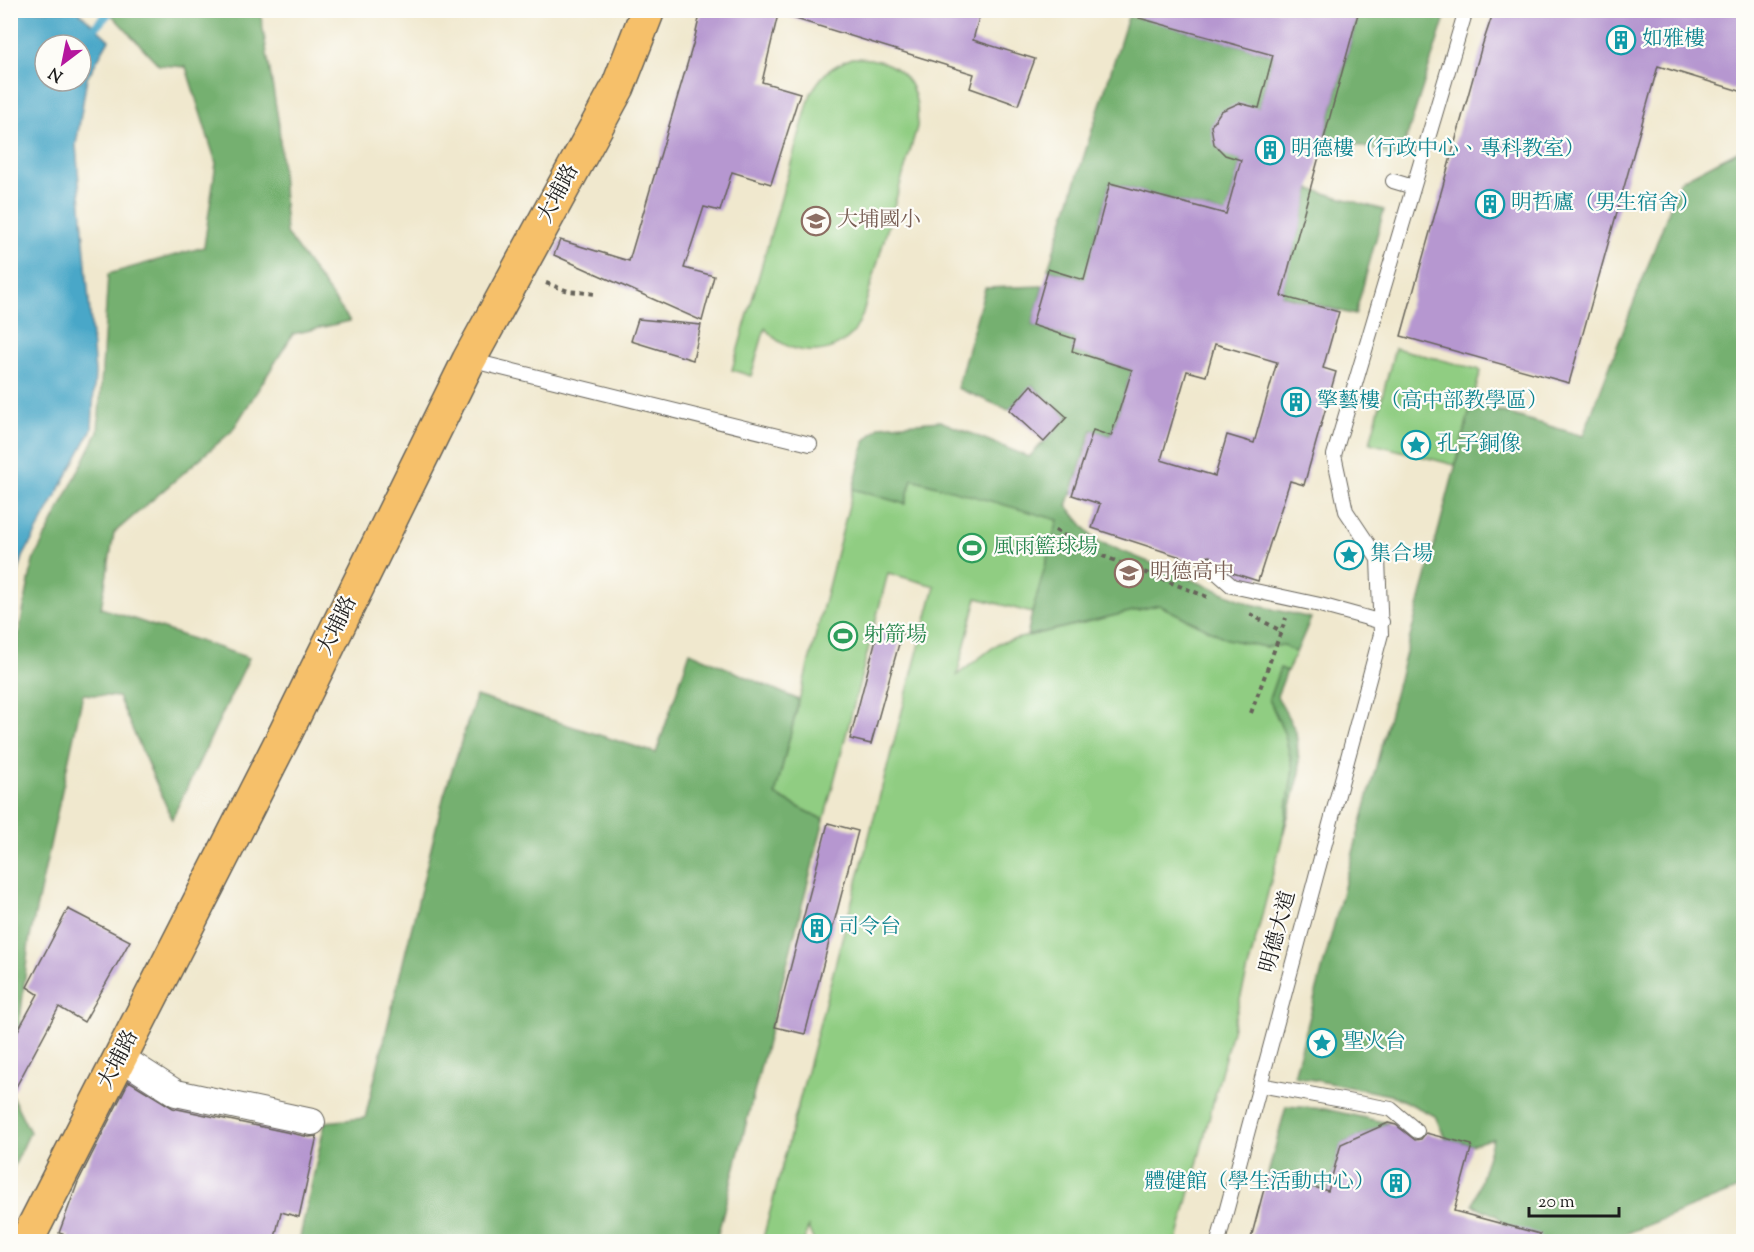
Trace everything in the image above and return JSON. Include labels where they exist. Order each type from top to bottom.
[{"type":"main road","name":"大埔路","points":[[26,1242],[286,732],[469,360],[618,87],[648,10]]},
{"type":"street","points":[[120,1057],[176,1093],[312,1122]]},
{"type":"lane","name":"明德大道","points":[[1218,1242],[1382,628],[1378,559],[1346,511],[1334,455],[1466,10]]},
{"type":"lane","points":[[1393,181],[1413,187]]},
{"type":"lane","points":[[469,360],[810,444]]},
{"type":"lane","points":[[1208,565],[1232,586],[1320,605],[1382,628]]},
{"type":"lane","points":[[1260,1085],[1391,1109],[1417,1131]]},
{"type":"path","points":[[519,269],[568,291],[596,294]]},
{"type":"path","points":[[1055,530],[1090,551],[1212,599]]},
{"type":"path","points":[[1245,612],[1281,631],[1251,713]]},
{"type":"green space","points":[[108,11],[260,11],[279,125],[286,233],[350,321],[293,334],[232,431],[114,533],[101,608],[249,658],[172,819],[118,697],[83,694],[29,942],[19,1029],[11,1045],[10,678],[33,561],[98,432],[108,274],[204,247],[216,163],[186,67],[159,65]]},
{"type":"green space","points":[[1359,11],[1447,11],[1400,158],[1325,135]]},
{"type":"green space","points":[[1128,17],[1145,19],[1273,55],[1259,108],[1221,111],[1211,126],[1219,149],[1241,160],[1226,214],[1110,183],[1094,243],[1200,272],[1190,310],[1048,269]]},
{"type":"green space","points":[[852,58],[882,62],[894,67],[910,85],[917,111],[917,127],[862,316],[853,333],[843,342],[820,351],[795,349],[774,337],[765,328],[751,376],[732,370],[811,93],[828,71]]},
{"type":"green space","points":[[1743,148],[1743,1187],[1608,1241],[1520,1241],[1497,1216],[1473,1205],[1493,1138],[1472,1145],[1445,1138],[1435,1116],[1394,1096],[1294,1076],[1472,403],[1583,436],[1680,181]]},
{"type":"green space","points":[[1310,189],[1384,210],[1355,315],[1281,295]]},
{"type":"green space","points":[[1043,286],[1032,325],[1075,339],[1072,351],[1132,370],[1111,436],[1092,430],[1067,506],[1095,540],[1251,604],[1311,618],[1296,653],[1284,645],[1265,647],[1227,639],[1159,605],[1027,636],[1058,520],[912,479],[905,504],[853,489],[865,441],[880,426],[940,421],[1029,457],[1067,417],[1032,385],[1009,410],[957,388],[985,288]]},
{"type":"green space","points":[[1395,348],[1481,370],[1455,465],[1370,443]]},
{"type":"green space","points":[[912,479],[1059,520],[1032,613],[977,598],[957,675],[999,643],[1159,605],[1227,639],[1265,647],[1284,645],[1296,653],[1287,671],[1280,668],[1269,699],[1285,735],[1293,769],[1283,835],[1177,1241],[814,1242],[808,1227],[804,1241],[762,1242],[935,586],[888,573],[824,820],[775,795],[853,489],[905,504]]},
{"type":"green space","points":[[690,652],[799,700],[775,795],[824,820],[716,1241],[299,1242],[325,1122],[365,1118],[444,795],[476,696],[656,753]]},
{"type":"green space","points":[[1280,668],[1287,671],[1277,696],[1296,732],[1300,773],[1283,835],[1293,769],[1285,735],[1269,699]]},
{"type":"green space","points":[[11,1094],[30,1132],[11,1173]]},
{"type":"green space","points":[[1286,1106],[1325,1109],[1388,1123],[1341,1144],[1328,1191],[1268,1174]]},
{"type":"water","points":[[11,10],[78,11],[109,40],[93,68],[93,33],[33,33],[33,93],[85,93],[76,145],[95,373],[92,429],[23,557],[11,596]]},
{"type":"building","points":[[701,10],[779,10],[762,82],[800,93],[771,184],[732,172],[720,211],[704,207],[684,268],[714,276],[702,321],[554,255],[560,240],[629,261],[694,41]]},
{"type":"building","points":[[787,10],[981,10],[973,40],[1035,59],[1018,105],[970,88],[974,74],[786,16]]},
{"type":"building","points":[[1140,10],[1359,10],[1281,296],[1339,312],[1323,368],[1336,372],[1304,485],[1290,481],[1258,581],[1230,572],[1210,556],[1205,557],[1199,563],[1092,528],[1100,504],[1072,495],[1093,430],[1111,436],[1132,370],[1072,351],[1075,339],[1032,325],[1048,269],[1084,280],[1110,183],[1226,214],[1241,160],[1225,155],[1214,144],[1211,126],[1221,111],[1239,103],[1259,108],[1273,55],[1139,18]],"holes":[[[1215,344],[1277,362],[1254,443],[1227,435],[1215,476],[1161,460],[1187,371],[1206,376]]]},
{"type":"building","name":"明哲廬（男生宿舍）","points":[[1494,10],[1743,10],[1743,92],[1658,66],[1569,383],[1401,336],[1481,49]]},
{"type":"building","points":[[638,319],[701,325],[693,360],[631,341]]},
{"type":"building","points":[[1031,385],[1067,417],[1044,442],[1009,410]]},
{"type":"building","points":[[879,627],[902,633],[871,744],[850,739]]},
{"type":"building","name":"司令台","points":[[828,823],[858,831],[805,1034],[775,1027]]},
{"type":"building","points":[[68,909],[130,941],[84,1022],[59,1007],[10,1098],[10,1045],[38,994],[27,987]]},
{"type":"building","points":[[129,1081],[173,1108],[309,1137],[317,1136],[299,1217],[281,1212],[274,1242],[67,1242],[69,1236],[59,1233],[78,1182]]},
{"type":"building","name":"體健館（學生活動中心）","points":[[1388,1123],[1396,1125],[1415,1140],[1421,1139],[1426,1133],[1472,1145],[1454,1211],[1540,1234],[1539,1242],[1250,1242],[1268,1174],[1328,1191],[1341,1144]]},
{"type":"waterway","points":[[90,33],[111,10]]},
{"type":"place","name":"如雅樓","points":[[1621,40]]},
{"type":"place","name":"明德樓（行政中心、專科教室）","points":[[1270,150]]},
{"type":"place","name":"明哲廬（男生宿舍）","points":[[1490,204]]},
{"type":"place","name":"大埔國小","points":[[816,221]]},
{"type":"place","name":"擎藝樓（高中部教學區）","points":[[1296,402]]},
{"type":"place","name":"孔子銅像","points":[[1416,445]]},
{"type":"place","name":"風雨籃球場","points":[[972,548]]},
{"type":"place","name":"集合場","points":[[1349,555]]},
{"type":"place","name":"明德高中","points":[[1129,573]]},
{"type":"place","name":"射箭場","points":[[843,636]]},
{"type":"place","name":"司令台","points":[[817,928]]},
{"type":"place","name":"聖火台","points":[[1322,1043]]},
{"type":"place","name":"體健館（學生活動中心）","points":[[1396,1183]]}]
